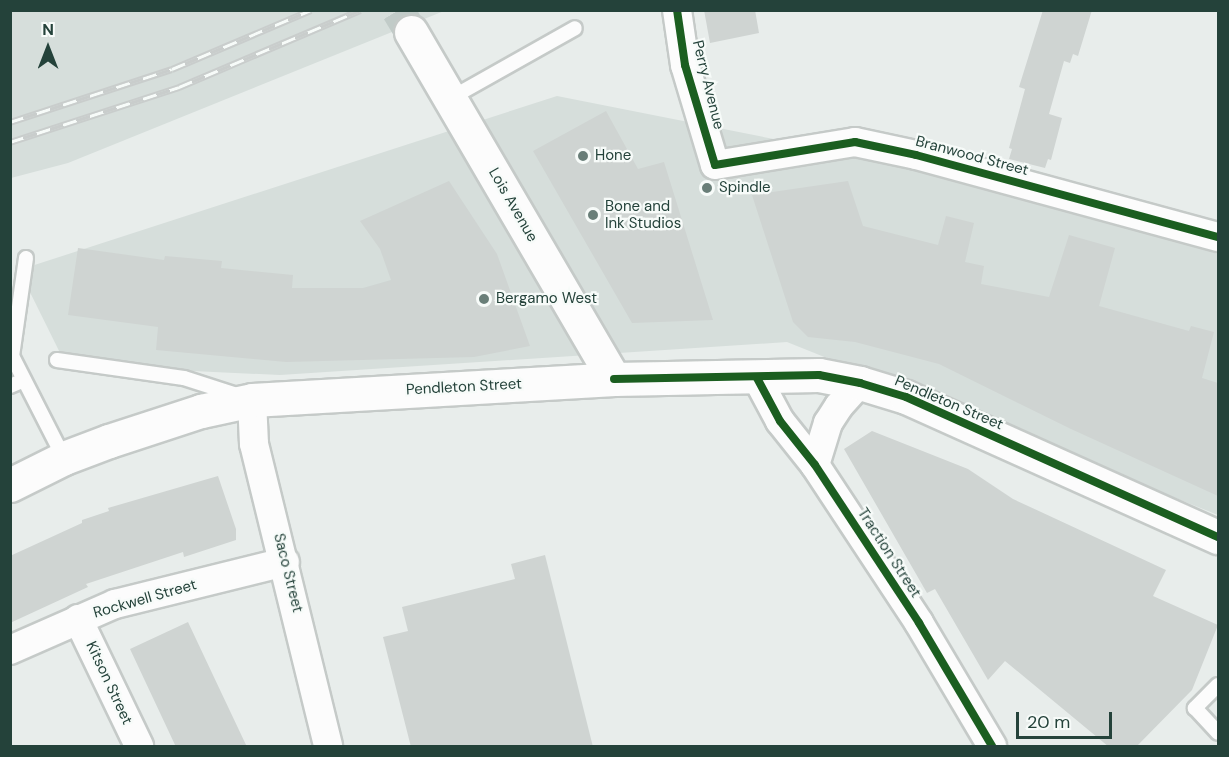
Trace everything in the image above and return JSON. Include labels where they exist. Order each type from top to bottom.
[{"type":"main road","name":"Lois Avenue","points":[[411,32],[614,379]]},
{"type":"main road","name":"Pendleton Street","points":[[10,485],[64,458],[201,411],[252,400],[614,379],[819,375],[860,383],[906,397],[1218,537]]},
{"type":"street","name":"Perry Avenue","points":[[677,10],[685,65],[715,165]]},
{"type":"street","name":"Branwood Street","points":[[715,165],[855,142],[916,155],[1218,237]]},
{"type":"street","name":"Traction Street","points":[[757,378],[780,421],[815,465],[919,623],[992,747]]},
{"type":"street","points":[[815,465],[828,423],[839,406],[860,383]]},
{"type":"street","name":"Saco Street","points":[[252,400],[254,444],[285,562],[328,747]]},
{"type":"street","name":"Rockwell Street","points":[[10,650],[115,604],[285,562]]},
{"type":"street","name":"Kitson Street","points":[[78,619],[139,747]]},
{"type":"lane","points":[[451,98],[575,28]]},
{"type":"lane","points":[[26,258],[12,356],[64,458]]},
{"type":"lane","name":"Pendleton Street","points":[[57,360],[184,378],[252,400]]},
{"type":"lane","points":[[10,386],[24,380]]},
{"type":"lane","points":[[1218,685],[1195,708],[1218,733]]},
{"type":"shaded area","points":[[11,11],[444,11],[68,163],[11,178]]},
{"type":"shaded area","points":[[557,96],[985,181],[1218,254],[1218,515],[787,342],[280,375],[66,365],[19,270]]},
{"type":"building","points":[[704,10],[755,10],[759,33],[710,43]]},
{"type":"building","points":[[1043,10],[1092,10],[1078,56],[1073,54],[1070,63],[1064,61],[1049,114],[1062,118],[1051,160],[1048,159],[1045,168],[1009,159],[1012,149],[1009,148],[1025,89],[1019,87]]},
{"type":"building","points":[[606,111],[638,169],[664,162],[713,320],[632,323],[533,151]]},
{"type":"building","points":[[449,181],[497,254],[530,346],[474,357],[286,362],[156,350],[158,327],[68,315],[78,248],[164,260],[165,256],[222,261],[221,268],[293,275],[292,288],[363,288],[391,280],[380,249],[360,221]]},
{"type":"building","points":[[848,181],[863,226],[938,245],[946,216],[974,223],[965,262],[984,266],[981,284],[1049,297],[1069,235],[1115,248],[1099,306],[1189,331],[1191,326],[1214,332],[1202,378],[1218,383],[1218,496],[1071,429],[939,364],[855,342],[808,337],[793,322],[752,195]]},
{"type":"building","points":[[872,431],[968,469],[1013,499],[1166,570],[1153,596],[1218,625],[1192,690],[1136,747],[1109,747],[1005,661],[988,680],[935,589],[927,593],[844,449]]},
{"type":"building","points":[[218,476],[236,529],[236,540],[184,557],[183,552],[86,584],[88,587],[10,623],[10,556],[82,523],[82,520],[109,511],[108,508]]},
{"type":"building","points":[[545,555],[593,747],[411,747],[383,637],[408,631],[402,607],[515,579],[511,564]]},
{"type":"building","points":[[188,622],[247,747],[176,747],[130,649]]},
{"type":"tunnel","points":[[398,10],[411,32]]},
{"type":"railway","points":[[10,122],[172,69],[311,10]]},
{"type":"railway","points":[[10,142],[179,87],[360,10]]},
{"type":"cycle path","points":[[677,10],[685,65],[715,165],[855,142],[916,155],[1218,237]]},
{"type":"cycle path","points":[[614,379],[819,375],[860,383],[906,397],[1218,537]]},
{"type":"cycle path","points":[[757,378],[780,421],[815,465],[919,623],[992,746]]},
{"type":"place","name":"Hone","points":[[583,156]]},
{"type":"place","name":"Spindle","points":[[707,188]]},
{"type":"place","name":"Bone and Ink Studios","points":[[593,215]]},
{"type":"place","name":"Bergamo West","points":[[484,299]]}]
